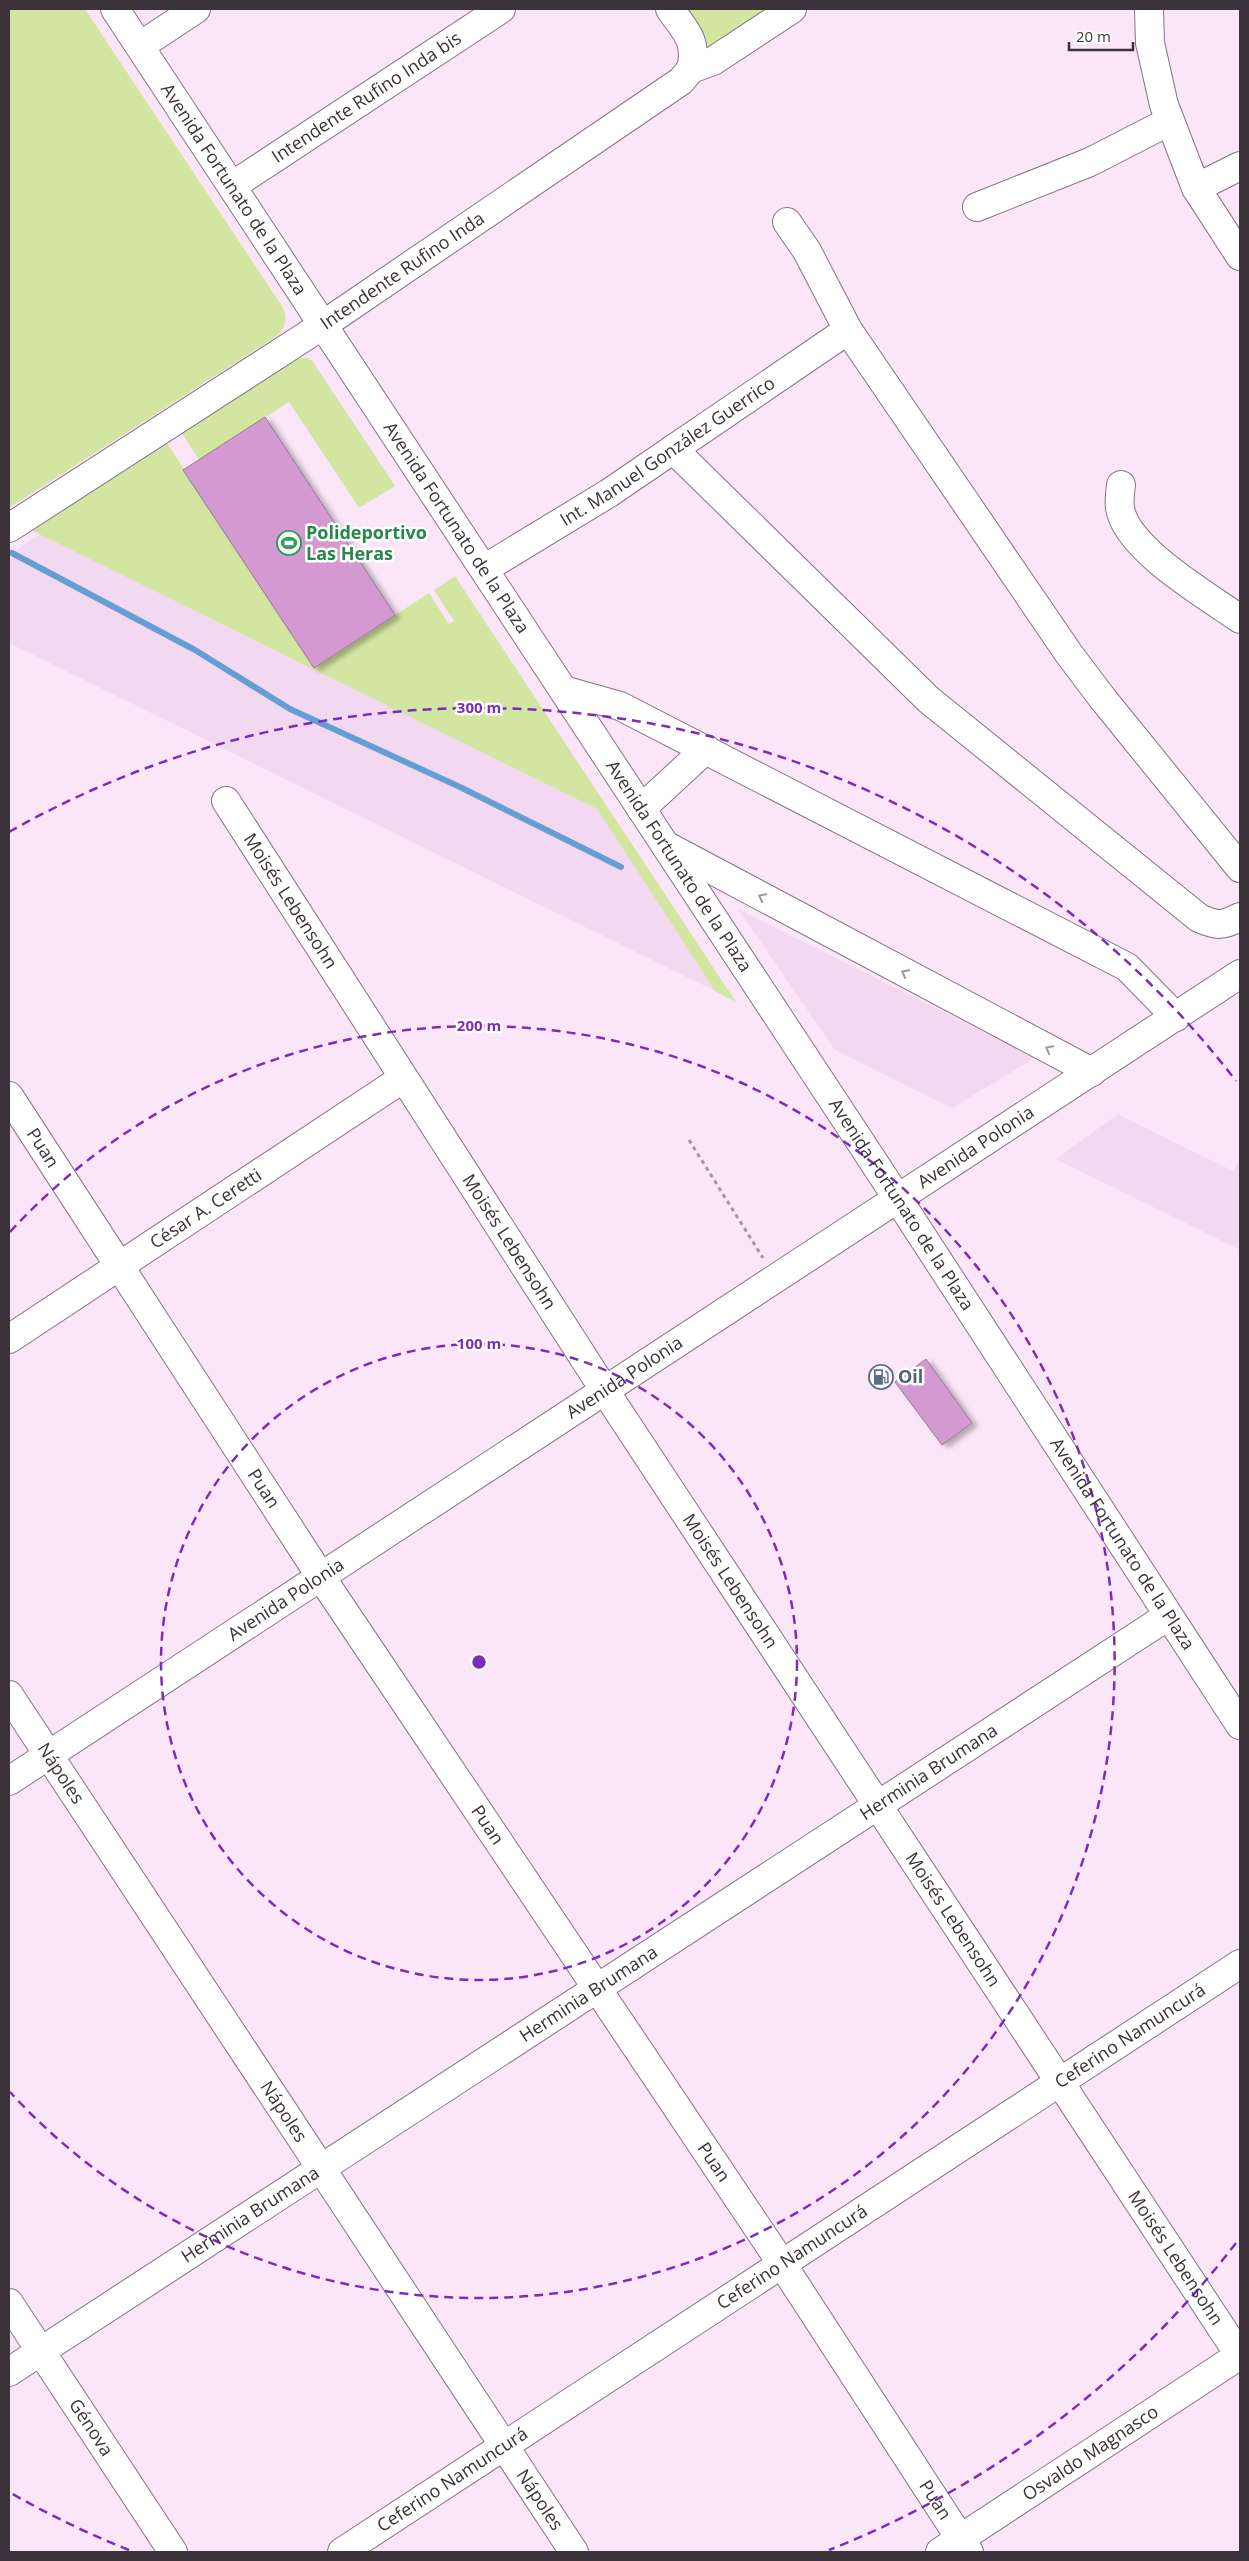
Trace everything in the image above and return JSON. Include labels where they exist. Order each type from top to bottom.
[{"type":"street","name":"Avenida Fortunato de la Plaza","points":[[115,9],[898,1199],[1240,1725]]},
{"type":"street","points":[[140,46],[196,9]]},
{"type":"street","name":"Intendente Rufino Inda bis","points":[[232,186],[501,9]]},
{"type":"street","points":[[670,9],[691,40],[695,53],[691,68]]},
{"type":"street","name":"Intendente Rufino Inda","points":[[9,528],[323,325],[681,81],[691,68],[714,61],[792,9]]},
{"type":"street","points":[[1149,9],[1150,43],[1164,105],[1196,188],[1240,256]]},
{"type":"street","points":[[977,207],[1090,162],[1170,121]]},
{"type":"street","points":[[1196,188],[1240,166]]},
{"type":"street","points":[[787,222],[807,251],[848,330],[1074,661],[1102,700],[1240,868]]},
{"type":"street","name":"Int. Manuel González Guerrico","points":[[484,569],[609,492],[848,330]]},
{"type":"street","points":[[673,449],[929,700],[988,749],[1199,918],[1212,924],[1224,925],[1240,917]]},
{"type":"street","points":[[1120,485],[1120,509],[1129,530],[1149,553],[1240,619]]},
{"type":"street","points":[[563,690],[620,706],[1127,967],[1176,1016]]},
{"type":"street","points":[[642,809],[706,749]]},
{"type":"street","name":"Moisés Lebensohn","points":[[226,801],[402,1079],[1240,2355]]},
{"type":"street","points":[[665,846],[1092,1072]]},
{"type":"street","name":"Avenida Polonia","points":[[9,1781],[1240,974]]},
{"type":"street","name":"César A. Ceretti","points":[[9,1339],[402,1079]]},
{"type":"street","name":"Puan","points":[[9,1096],[118,1267],[321,1577],[598,1987],[782,2264],[957,2548]]},
{"type":"street","name":"Herminia Brumana","points":[[9,2372],[1168,1616]]},
{"type":"street","name":"Nápoles","points":[[9,1696],[574,2552]]},
{"type":"street","name":"Ceferino Namuncurá","points":[[342,2552],[1240,1964]]},
{"type":"street","name":"Génova","points":[[9,2303],[173,2552]]},
{"type":"street","name":"Osvaldo Magnasco","points":[[957,2548],[1240,2355]]},
{"type":"path","points":[[689,1140],[776,1279]]},
{"type":"shaded area","points":[[40,534],[597,809],[715,991],[9,643],[9,555]]},
{"type":"shaded area","points":[[738,909],[1035,1058],[952,1108],[835,1050]]},
{"type":"shaded area","points":[[1118,1114],[1233,1171],[1240,1159],[1240,1250],[1056,1159]]},
{"type":"green space","points":[[9,9],[85,9],[282,306],[285,324],[274,338],[9,508]]},
{"type":"green space","points":[[682,9],[776,9],[711,51]]},
{"type":"green space","points":[[297,358],[308,358],[313,362],[395,486],[359,508],[289,402],[199,460],[180,430]]},
{"type":"green space","points":[[165,440],[314,668],[429,593],[449,624],[454,621],[434,590],[455,576],[736,1002],[715,991],[597,809],[27,528]]},
{"type":"building","name":"Polideportivo Las Heras","points":[[265,417],[395,615],[314,668],[183,470]]},
{"type":"building","points":[[926,1359],[972,1423],[942,1445],[895,1382]]},
{"type":"waterway","points":[[12,553],[195,650],[290,709],[460,787],[621,867]]},
{"type":"place","name":"Polideportivo Las Heras","points":[[289,543]]},
{"type":"place","name":"Oil","points":[[881,1377]]}]
